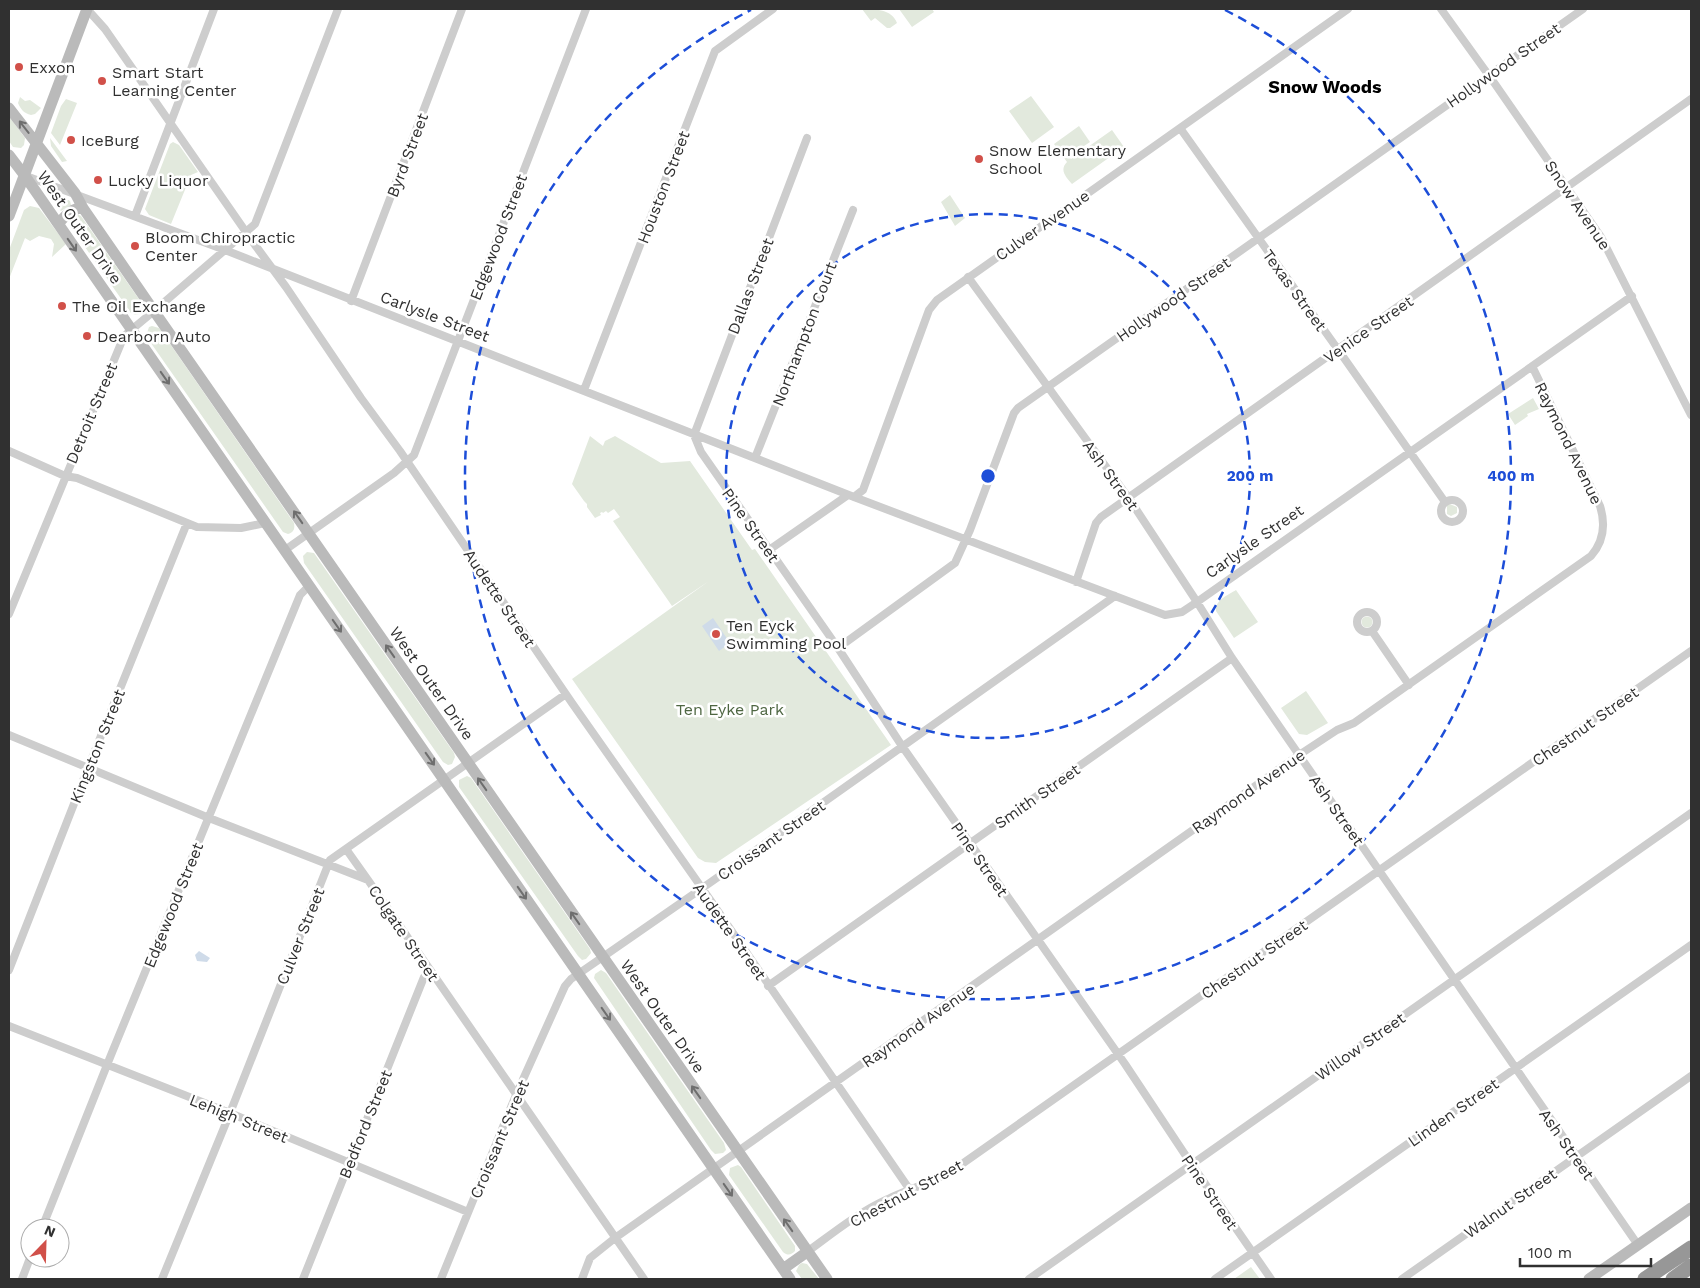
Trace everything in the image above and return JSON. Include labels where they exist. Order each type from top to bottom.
[{"type":"highway","points":[[1645,1279],[1691,1248]]},
{"type":"highway","points":[[1673,1279],[1691,1266]]},
{"type":"main road","points":[[9,216],[87,9]]},
{"type":"main road","name":"West Outer Drive","points":[[9,108],[75,193],[83,208],[154,311],[826,1279]]},
{"type":"main road","name":"West Outer Drive","points":[[9,155],[790,1279]]},
{"type":"main road","name":"Carlysle Street","points":[[9,169],[25,176]]},
{"type":"main road","points":[[58,224],[68,213],[76,208],[83,208]]},
{"type":"main road","points":[[1590,1279],[1691,1208]]},
{"type":"main road","points":[[783,1269],[807,1252]]},
{"type":"street","name":"Audette Street","points":[[87,9],[105,29],[407,462],[910,1190]]},
{"type":"street","points":[[135,216],[214,9]]},
{"type":"street","name":"Detroit Street","points":[[9,614],[119,345],[131,329],[255,224],[338,9]]},
{"type":"street","name":"Byrd Street","points":[[351,301],[462,9]]},
{"type":"street","name":"Edgewood Street","points":[[284,550],[407,462],[414,455],[586,9]]},
{"type":"street","name":"Houston Street","points":[[584,390],[716,51],[773,9]]},
{"type":"street","name":"Culver Avenue","points":[[768,550],[863,490],[929,310],[937,300],[1348,9]]},
{"type":"street","name":"Snow Avenue","points":[[1441,9],[1602,237],[1691,415]]},
{"type":"street","name":"Hollywood Street","points":[[838,648],[950,568],[958,559],[1014,413],[1583,9]]},
{"type":"street","name":"Venice Street","points":[[1076,582],[1096,523],[1128,497],[1691,99]]},
{"type":"street","name":"Texas Street","points":[[1180,128],[1445,502]]},
{"type":"street","name":"Dallas Street","points":[[694,435],[806,138]]},
{"type":"street","name":"Carlysle Street","points":[[25,176],[225,250],[851,496],[1165,615],[1182,612],[1197,602],[1632,296]]},
{"type":"street","name":"Northampton Court","points":[[755,458],[853,210]]},
{"type":"street","name":"Ash Street","points":[[968,277],[1128,497],[1232,658],[1638,1245]]},
{"type":"street","name":"Raymond Avenue","points":[[615,1238],[1299,755],[1338,730],[1354,723],[1585,561],[1595,551],[1602,539],[1604,524],[1600,506],[1532,366]]},
{"type":"street","name":"Pine Street","points":[[694,435],[700,452],[838,648],[969,844],[1118,1054],[1271,1279]]},
{"type":"street","points":[[9,451],[56,470],[65,476],[76,478],[197,527],[241,528],[265,523]]},
{"type":"street","name":"Kingston Street","points":[[9,970],[187,523]]},
{"type":"street","name":"Edgewood Street","points":[[46,1218],[300,596],[309,586]]},
{"type":"street","name":"Croissant Street","points":[[441,1279],[516,1095],[565,986],[578,974],[1114,596]]},
{"type":"street","points":[[1372,631],[1409,685]]},
{"type":"street","name":"Chestnut Street","points":[[807,1252],[866,1210],[952,1171],[1691,650]]},
{"type":"street","name":"Smith Street","points":[[768,986],[1232,658]]},
{"type":"street","name":"Culver Street","points":[[162,1279],[330,860],[566,694]]},
{"type":"street","name":"Colgate Street","points":[[9,735],[208,818],[368,880],[644,1279]]},
{"type":"street","name":"Willow Street","points":[[1029,1279],[1691,813]]},
{"type":"street","points":[[346,849],[368,880]]},
{"type":"street","name":"Linden Street","points":[[1215,1279],[1691,945]]},
{"type":"street","name":"Bedford Street","points":[[303,1279],[424,977],[430,972]]},
{"type":"street","name":"Lehigh Street","points":[[9,1026],[230,1113],[468,1212]]},
{"type":"street","name":"Walnut Street","points":[[1402,1279],[1691,1076]]},
{"type":"street","points":[[582,1279],[590,1258],[615,1238]]},
{"type":"green space","points":[[862,9],[887,12],[895,18],[897,23],[887,28],[875,18],[871,21]]},
{"type":"green space","points":[[899,9],[932,9],[934,12],[912,27]]},
{"type":"green space","points":[[1031,96],[1054,127],[1032,143],[1009,111]]},
{"type":"green space","points":[[20,97],[25,101],[30,100],[41,108],[35,114],[26,113],[18,103]]},
{"type":"green space","points":[[66,99],[77,103],[60,145],[51,133],[61,106]]},
{"type":"green space","points":[[10,118],[25,138],[24,145],[21,148],[13,147],[9,141]]},
{"type":"green space","points":[[1079,126],[1090,142],[1069,156],[1071,159],[1112,130],[1124,147],[1072,184],[1063,171],[1067,162],[1054,144]]},
{"type":"green space","points":[[50,138],[67,161],[62,162],[51,146]]},
{"type":"green space","points":[[173,142],[179,145],[198,172],[191,175],[171,224],[149,215],[145,209],[170,144]]},
{"type":"green space","points":[[950,195],[965,218],[955,226],[941,202]]},
{"type":"green space","points":[[65,198],[70,201],[71,205],[61,211],[58,208],[59,203],[60,200]]},
{"type":"green space","points":[[30,206],[39,208],[66,244],[52,257],[54,244],[51,239],[39,236],[30,241],[25,238],[9,279],[9,250],[24,210]]},
{"type":"green space","points":[[77,214],[81,216],[143,305],[143,310],[140,314],[135,315],[131,313],[69,224],[70,218]]},
{"type":"green space","points":[[149,327],[159,328],[294,523],[292,532],[288,534],[283,532],[146,336]]},
{"type":"green space","points":[[1533,398],[1539,409],[1527,414],[1528,416],[1515,425],[1508,414]]},
{"type":"green space","name":"Ten Eyke Park","points":[[590,436],[603,446],[605,441],[615,436],[661,463],[690,461],[752,550],[755,549],[891,745],[716,863],[705,862],[698,858],[572,679],[709,581],[672,606],[613,521],[620,517],[614,509],[608,513],[606,511],[602,512],[600,513],[601,515],[595,518],[572,484]]},
{"type":"green space","points":[[1447,503],[1457,507],[1457,513],[1451,516],[1447,514]]},
{"type":"green space","points":[[307,552],[314,553],[454,753],[455,757],[452,764],[448,765],[443,762],[304,563],[303,556]]},
{"type":"green space","points":[[1236,590],[1258,622],[1234,638],[1216,611],[1216,607],[1220,601]]},
{"type":"green space","points":[[1367,616],[1373,622],[1367,628],[1361,622]]},
{"type":"green space","points":[[1306,691],[1328,723],[1307,735],[1299,734],[1281,708]]},
{"type":"green space","points":[[467,776],[471,778],[590,949],[591,953],[586,959],[582,960],[578,956],[459,787],[459,780]]},
{"type":"green space","points":[[601,970],[606,973],[724,1143],[726,1150],[723,1153],[715,1154],[711,1150],[594,978],[595,974]]},
{"type":"green space","points":[[738,1165],[795,1246],[795,1251],[792,1253],[783,1252],[729,1175],[730,1168]]},
{"type":"green space","points":[[802,1263],[807,1264],[819,1279],[802,1279],[796,1271]]},
{"type":"green space","points":[[1251,1267],[1260,1279],[1234,1279]]},
{"type":"water","name":"Ten Eyck Swimming Pool","points":[[713,618],[730,643],[719,651],[702,626]]},
{"type":"water","points":[[199,951],[210,958],[207,962],[197,961],[195,955]]},
{"type":"place","name":"Exxon","points":[[19,67]]},
{"type":"place","name":"Smart Start Learning Center","points":[[102,81]]},
{"type":"place","name":"IceBurg","points":[[71,140]]},
{"type":"place","name":"Snow Elementary School","points":[[979,159]]},
{"type":"place","name":"Lucky Liquor","points":[[98,180]]},
{"type":"place","name":"Bloom Chiropractic Center","points":[[135,246]]},
{"type":"place","name":"The Oil Exchange","points":[[62,306]]},
{"type":"place","name":"Dearborn Auto","points":[[87,336]]},
{"type":"place","name":"Ten Eyck Swimming Pool","points":[[716,634]]},
{"type":"district","name":"Snow Woods","points":[[1325,87]]}]
